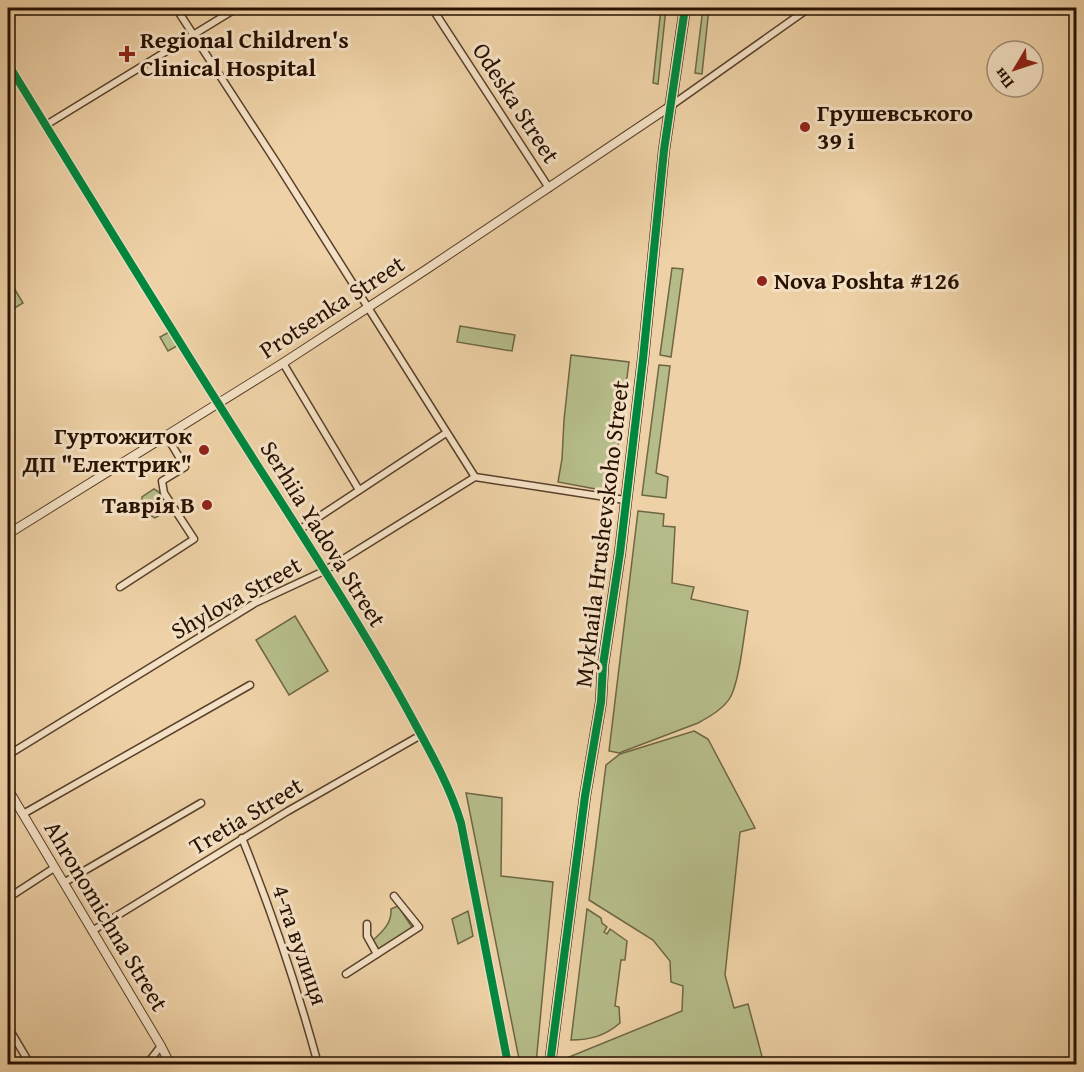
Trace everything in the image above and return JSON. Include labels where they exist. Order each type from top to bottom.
[{"type":"main road","name":"Mykhaila Hrushevskoho Street","points":[[550,1065],[585,796],[601,702],[603,665],[643,359],[664,150],[685,8]]},
{"type":"street","points":[[176,8],[475,477],[625,500]]},
{"type":"street","points":[[46,126],[237,8]]},
{"type":"street","name":"Odeska Street","points":[[432,8],[549,188]]},
{"type":"street","points":[[672,105],[809,8]]},
{"type":"street","name":"Serhiia Yadova Street","points":[[8,64],[394,685],[455,802],[508,1065]]},
{"type":"street","name":"Protsenka Street","points":[[8,534],[283,363],[672,105]]},
{"type":"street","points":[[283,363],[359,490]]},
{"type":"street","points":[[299,530],[446,433]]},
{"type":"street","points":[[120,586],[194,539],[164,493],[162,481],[185,468],[166,435]]},
{"type":"street","name":"Shylova Street","points":[[8,754],[255,603],[324,571],[475,477]]},
{"type":"street","points":[[23,814],[250,685]]},
{"type":"street","name":"Tretia Street","points":[[92,931],[242,838],[421,735]]},
{"type":"street","name":"Ahronomichna Street","points":[[8,789],[11,802],[23,814],[54,868],[65,882],[170,1065]]},
{"type":"street","points":[[65,882],[201,803]]},
{"type":"street","name":"4-та вулиця","points":[[242,838],[269,904],[318,1065]]},
{"type":"street","points":[[8,898],[54,868]]},
{"type":"street","points":[[346,974],[418,927],[394,896]]},
{"type":"street","points":[[367,924],[367,936],[377,954]]},
{"type":"street","points":[[8,1027],[30,1065]]},
{"type":"street","points":[[147,1065],[161,1046]]},
{"type":"green space","points":[[661,8],[666,8],[658,84],[653,83]]},
{"type":"green space","points":[[703,8],[709,8],[702,74],[695,73]]},
{"type":"green space","points":[[672,268],[683,269],[671,357],[660,355]]},
{"type":"green space","points":[[8,278],[23,303],[8,312]]},
{"type":"green space","points":[[460,326],[515,335],[512,351],[457,342]]},
{"type":"green space","points":[[169,332],[177,346],[168,351],[160,337]]},
{"type":"green space","points":[[571,355],[629,362],[612,492],[558,482]]},
{"type":"green space","points":[[659,365],[670,366],[656,473],[668,477],[666,498],[642,495]]},
{"type":"green space","points":[[154,489],[159,492],[168,507],[167,511],[155,518],[151,516],[142,501],[142,497]]},
{"type":"green space","points":[[638,511],[664,514],[663,526],[675,527],[672,583],[694,587],[691,599],[748,611],[737,678],[731,696],[725,704],[698,723],[619,753],[609,751]]},
{"type":"green space","points":[[295,616],[328,671],[289,695],[256,640]]},
{"type":"green space","points":[[694,731],[708,739],[755,828],[740,832],[725,975],[734,1008],[748,1004],[764,1064],[568,1064],[569,1057],[682,1011],[683,986],[671,982],[670,961],[653,940],[589,900],[606,765],[620,754]]},
{"type":"green space","points":[[466,793],[502,798],[501,876],[553,882],[536,1064],[520,1064]]},
{"type":"green space","points":[[398,906],[414,930],[380,952],[371,942],[388,923],[391,909]]},
{"type":"green space","points":[[587,909],[601,918],[602,923],[607,927],[604,932],[607,934],[610,929],[627,941],[625,960],[621,960],[615,1006],[619,1007],[620,1023],[597,1036],[571,1040]]},
{"type":"green space","points":[[468,911],[473,936],[458,944],[452,919]]},
{"type":"cycle path","points":[[550,1064],[585,796],[601,702],[603,665],[620,553],[643,359],[664,150],[685,8]]},
{"type":"cycle path","points":[[8,64],[173,332],[346,604],[440,770],[461,823],[508,1064]]},
{"type":"place","name":"Regional Children's Clinical Hospital","points":[[127,54]]},
{"type":"place","name":"Грушевського 39 і","points":[[805,127]]},
{"type":"place","name":"Nova Poshta #126","points":[[762,281]]},
{"type":"place","name":"Гуртожиток ДП \"Електрик\"","points":[[204,450]]},
{"type":"place","name":"Таврія В","points":[[207,505]]}]
